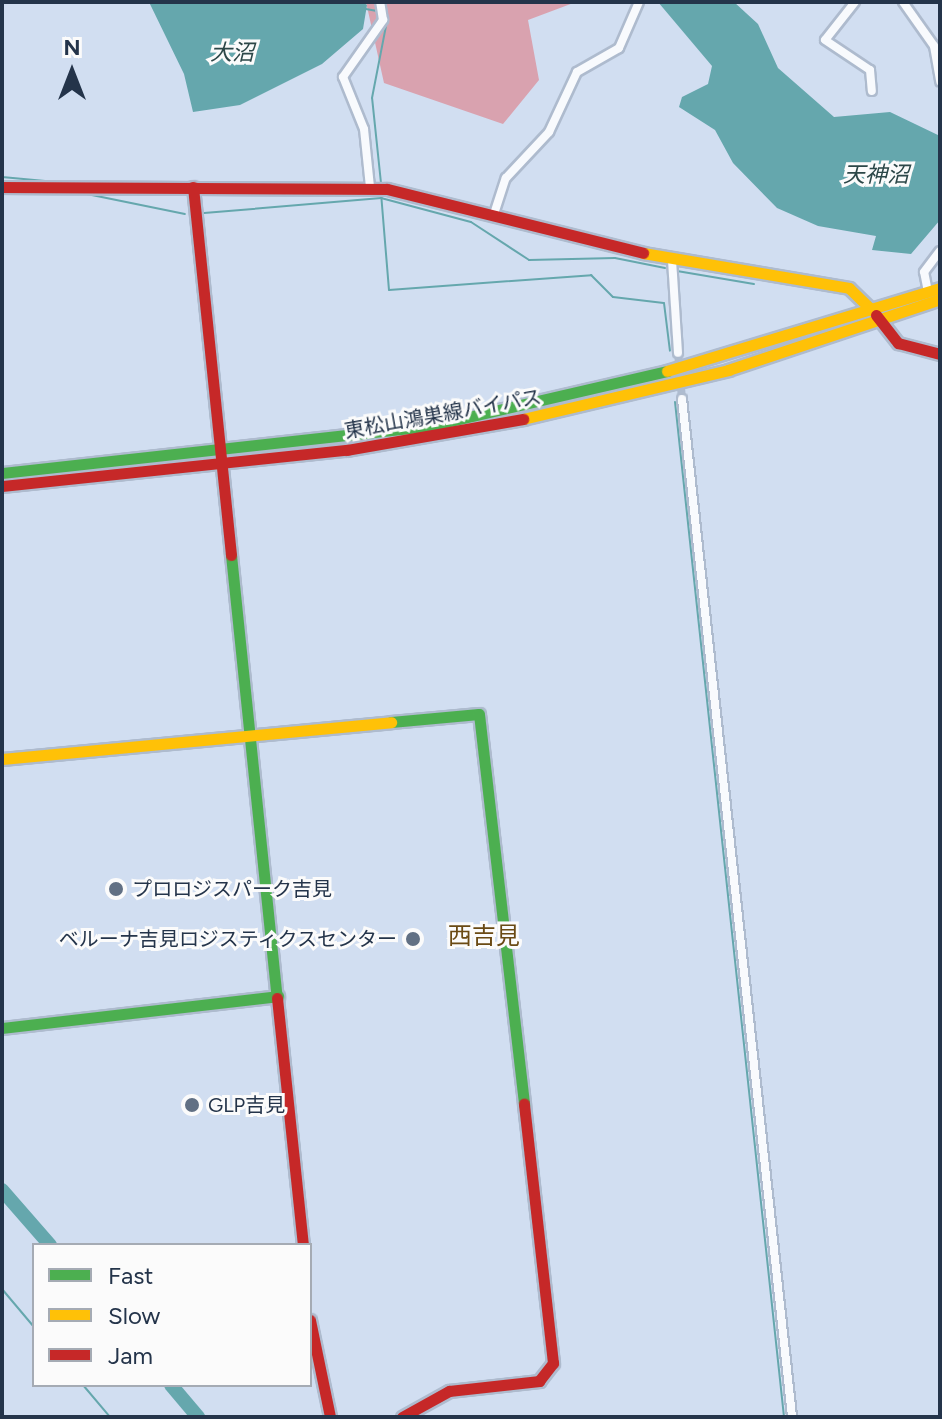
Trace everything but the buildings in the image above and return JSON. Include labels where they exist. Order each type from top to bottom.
[{"type":"street","points":[[370,187],[364,129],[343,77],[383,20],[380,2]]},
{"type":"street","points":[[494,214],[506,178],[549,132],[577,72],[619,48],[639,2]]},
{"type":"street","points":[[855,2],[825,40],[870,70],[872,91]]},
{"type":"street","points":[[903,2],[934,46],[940,81]]},
{"type":"street","points":[[2,187],[370,187],[494,214],[672,260],[849,288],[898,343],[940,354]]},
{"type":"street","points":[[193,187],[303,1243]]},
{"type":"street","points":[[928,292],[924,272],[940,251]]},
{"type":"street","points":[[672,260],[678,353]]},
{"type":"street","points":[[876,315],[940,288]]},
{"type":"street","points":[[876,315],[940,299]]},
{"type":"street","name":"東松山鴻巣線バイパス","points":[[2,473],[220,451],[534,405],[721,359],[876,315]]},
{"type":"street","name":"東松山鴻巣線バイパス","points":[[2,486],[222,464],[422,439],[580,408],[728,370],[876,315]]},
{"type":"street","points":[[682,399],[792,1417]]},
{"type":"street","points":[[2,759],[471,710],[484,722],[553,1363],[539,1381],[449,1391],[402,1417]]},
{"type":"street","points":[[2,1028],[278,996]]},
{"type":"street","points":[[312,1330],[330,1417]]},
{"type":"shaded area","points":[[366,2],[576,2],[528,20],[539,80],[503,124],[384,83]]},
{"type":"water","name":"大沼","points":[[149,2],[363,2],[367,5],[363,29],[322,64],[240,105],[193,112],[184,74]]},
{"type":"water","name":"天神沼","points":[[658,2],[734,2],[758,24],[778,68],[834,117],[890,112],[940,136],[940,220],[911,254],[872,250],[876,236],[818,226],[777,208],[733,163],[715,130],[679,107],[682,97],[708,84],[712,66]]},
{"type":"waterway","points":[[366,9],[377,11]]},
{"type":"waterway","points":[[381,183],[372,98],[387,21]]},
{"type":"waterway","points":[[2,177],[67,183]]},
{"type":"waterway","points":[[82,193],[185,214]]},
{"type":"waterway","points":[[381,193],[389,290],[591,275],[613,297],[664,303],[670,351]]},
{"type":"waterway","points":[[204,213],[381,198],[471,222],[529,260],[615,258],[665,268]]},
{"type":"waterway","points":[[677,271],[754,284]]},
{"type":"waterway","points":[[675,402],[784,1417]]},
{"type":"waterway","points":[[2,1190],[48,1243]]},
{"type":"waterway","points":[[2,1289],[32,1325]]},
{"type":"waterway","points":[[85,1387],[110,1417]]},
{"type":"waterway","points":[[173,1387],[198,1417]]},
{"type":"tunnel","points":[[678,353],[682,399]]},
{"type":"traffic: fast","points":[[2,473],[429,426],[667,371]]},
{"type":"traffic: fast","points":[[231,555],[277,998]]},
{"type":"traffic: fast","points":[[391,722],[479,714],[524,1104]]},
{"type":"traffic: fast","points":[[2,1028],[278,996]]},
{"type":"traffic: slow","points":[[643,253],[849,288],[873,311]]},
{"type":"traffic: slow","points":[[667,371],[940,288]]},
{"type":"traffic: slow","points":[[523,419],[728,370],[940,299]]},
{"type":"traffic: slow","points":[[2,759],[391,722]]},
{"type":"traffic: jam","points":[[2,187],[387,189],[643,253]]},
{"type":"traffic: jam","points":[[193,187],[231,555]]},
{"type":"traffic: jam","points":[[876,315],[898,343],[940,354]]},
{"type":"traffic: jam","points":[[2,486],[347,450],[523,419]]},
{"type":"traffic: jam","points":[[277,998],[303,1243]]},
{"type":"traffic: jam","points":[[402,1417],[449,1391],[539,1381],[553,1363],[524,1104]]},
{"type":"traffic: jam","points":[[312,1330],[330,1417]]},
{"type":"place","name":"プロロジスパーク吉見","points":[[116,889]]},
{"type":"place","name":"ベルーナ吉見ロジスティクスセンター","points":[[413,939]]},
{"type":"place","name":"GLP吉見","points":[[192,1105]]},
{"type":"district","name":"西吉見","points":[[484,936]]}]
